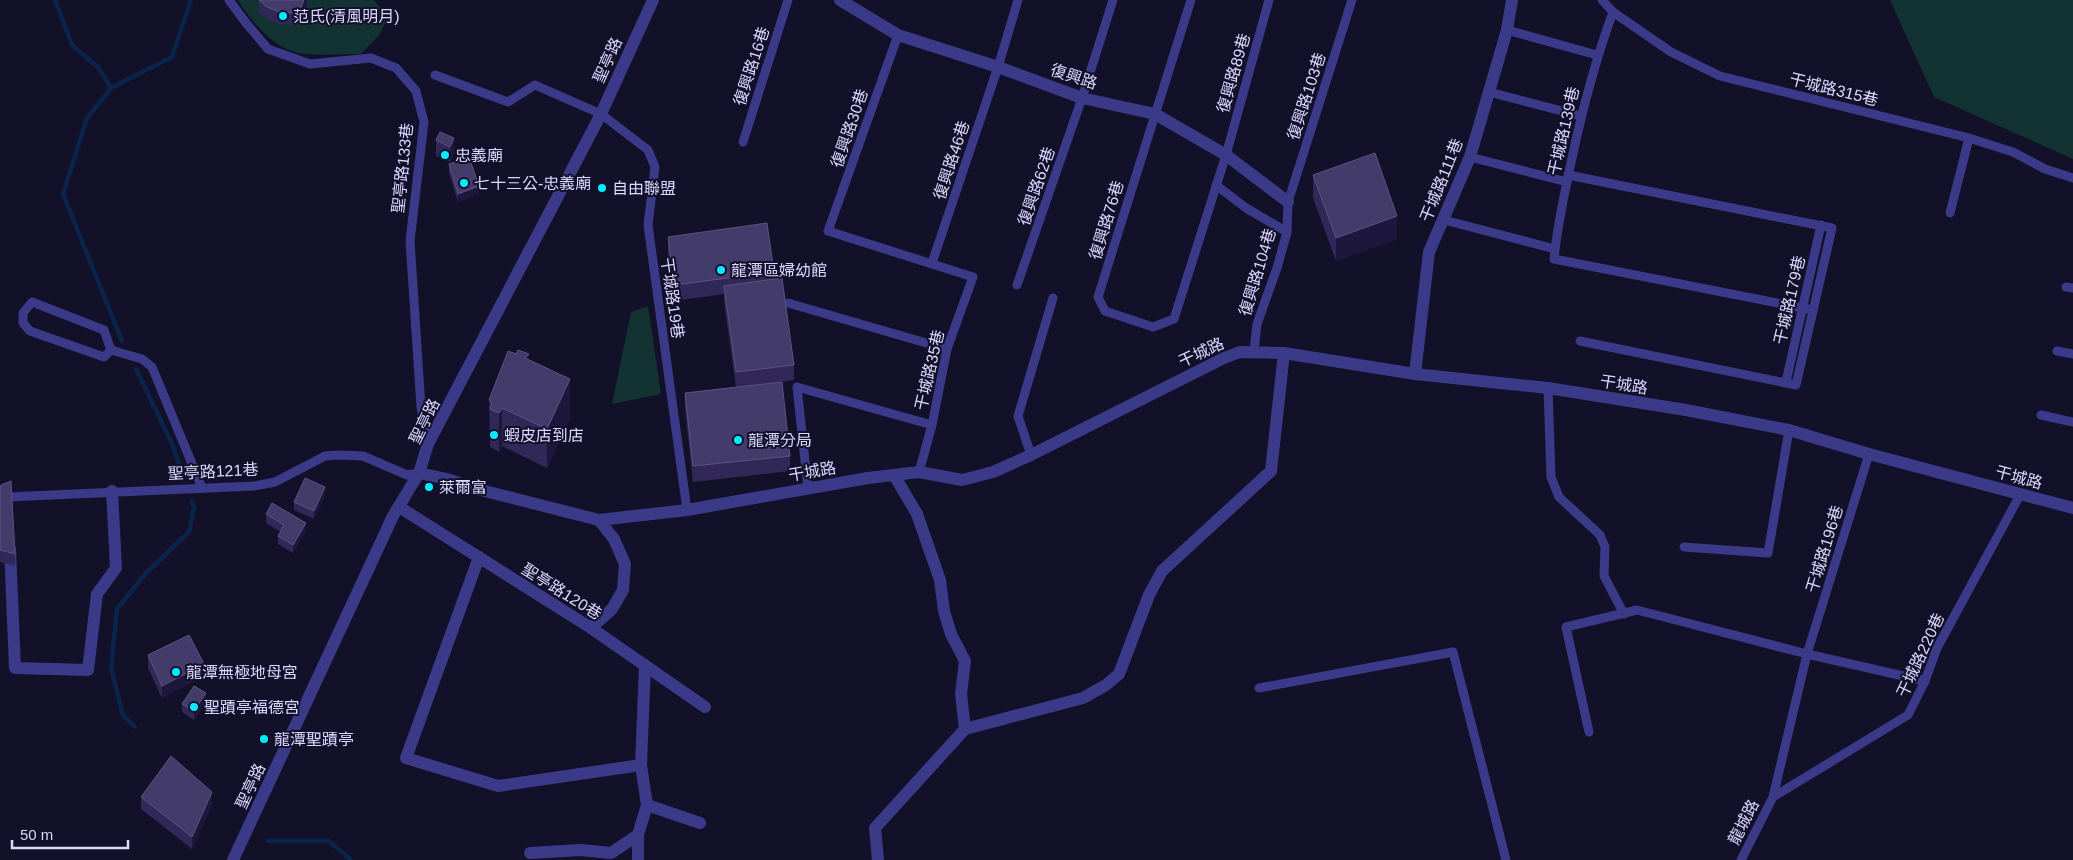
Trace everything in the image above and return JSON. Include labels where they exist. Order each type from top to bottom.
[{"type":"street","name":"聖亭路","points":[[233,860],[399,507],[418,474],[428,444],[601,114],[653,0]]},
{"type":"street","name":"復興路","points":[[840,0],[898,35],[998,67],[1082,98],[1155,114],[1226,155],[1288,202]]},
{"type":"street","name":"干城路111巷","points":[[1415,374],[1428,252],[1444,220],[1470,157],[1507,30],[1512,0]]},
{"type":"street","name":"干城路","points":[[418,474],[447,478],[473,488],[599,520],[688,510],[808,488],[919,472],[962,480],[993,472],[1031,455],[1224,358],[1240,352],[1254,351],[1284,353],[1415,374],[1548,388],[1686,410],[1789,430],[1869,454],[2073,508]]},
{"type":"street","points":[[878,860],[876,828],[965,729],[1083,698],[1106,685],[1119,674],[1149,595],[1162,571],[1271,471],[1284,353]]},
{"type":"street","points":[[894,475],[917,514],[940,580],[944,611],[951,634],[964,661],[961,694],[965,729]]},
{"type":"street","points":[[9,535],[15,668],[88,670],[96,594],[116,568],[112,491]]},
{"type":"street","name":"聖亭路120巷","points":[[399,507],[591,628],[705,707]]},
{"type":"street","points":[[591,628],[612,610],[623,590],[625,564],[614,540],[599,520]]},
{"type":"street","points":[[479,557],[406,758],[498,786],[641,765]]},
{"type":"street","points":[[638,860],[638,836],[647,805],[641,765],[645,665]]},
{"type":"street","points":[[647,805],[700,823]]},
{"type":"street","points":[[530,853],[581,850],[611,852],[638,836]]},
{"type":"lane","name":"聖亭路133巷","points":[[230,0],[268,49],[310,64],[371,58],[396,68],[416,91],[424,122],[410,241],[421,407],[428,444]]},
{"type":"lane","name":"復興路16巷","points":[[743,142],[788,0]]},
{"type":"lane","name":"復興路46巷","points":[[932,263],[998,67],[1018,0]]},
{"type":"lane","name":"復興路62巷","points":[[1017,285],[1082,98],[1113,0]]},
{"type":"lane","name":"復興路76巷","points":[[1191,0],[1098,297],[1105,311],[1126,320],[1153,327],[1174,319],[1216,185]]},
{"type":"lane","name":"復興路89巷","points":[[1216,185],[1270,0]]},
{"type":"lane","name":"復興路103巷","points":[[1288,202],[1352,0]]},
{"type":"lane","name":"干城路315巷","points":[[1602,0],[1613,12],[1671,52],[1720,76],[1970,138],[2013,152],[2044,169],[2073,178]]},
{"type":"lane","name":"干城路139巷","points":[[1613,12],[1597,55],[1581,116],[1567,179],[1554,260],[1802,307]]},
{"type":"lane","points":[[1507,30],[1597,55]]},
{"type":"lane","name":"復興路30巷","points":[[898,35],[828,231],[932,263]]},
{"type":"lane","name":"干城路19巷","points":[[434,75],[508,102],[535,85],[601,114],[648,150],[655,167],[648,225],[688,510]]},
{"type":"lane","points":[[1489,92],[1581,116]]},
{"type":"lane","points":[[1950,212],[1970,138]]},
{"type":"lane","points":[[1470,157],[1567,179],[1832,228],[1796,385],[1580,341]]},
{"type":"lane","points":[[1216,185],[1246,208],[1287,232]]},
{"type":"lane","name":"復興路104巷","points":[[1254,351],[1257,324],[1277,268],[1287,232],[1288,202]]},
{"type":"lane","points":[[1444,220],[1555,249]]},
{"type":"lane","name":"干城路179巷","points":[[1786,382],[1821,225]]},
{"type":"lane","name":"干城路35巷","points":[[919,472],[932,425],[947,349],[973,277],[932,263]]},
{"type":"lane","points":[[1031,455],[1018,416],[1054,298]]},
{"type":"lane","points":[[32,302],[104,330],[111,350],[104,357],[30,331],[23,323],[23,313],[32,302]]},
{"type":"lane","points":[[788,303],[947,349]]},
{"type":"lane","points":[[1802,307],[1813,310]]},
{"type":"lane","points":[[111,350],[142,359],[152,367],[202,488]]},
{"type":"lane","points":[[2057,351],[2073,354]]},
{"type":"lane","points":[[808,488],[797,387],[932,425]]},
{"type":"lane","points":[[1548,388],[1551,477],[1560,497],[1600,536],[1605,546],[1604,576],[1624,614]]},
{"type":"lane","points":[[2041,415],[2073,422]]},
{"type":"lane","points":[[1684,547],[1768,552],[1789,430]]},
{"type":"lane","name":"干城路196巷","points":[[1773,797],[1807,654],[1869,454]]},
{"type":"lane","name":"聖亭路121巷","points":[[5,499],[112,491],[254,486],[275,482],[325,456],[338,455],[363,456],[407,475],[418,474]]},
{"type":"lane","name":"干城路220巷","points":[[1773,797],[1908,715],[1925,681],[1937,648],[2020,495]]},
{"type":"lane","points":[[1589,732],[1566,627],[1637,610],[1807,654],[1925,681]]},
{"type":"lane","points":[[1259,688],[1454,652],[1506,860]]},
{"type":"lane","name":"龍城路","points":[[1741,860],[1773,797]]},
{"type":"green space","points":[[238,0],[374,0],[388,17],[379,35],[361,54],[306,54],[289,50],[271,40],[256,25]]},
{"type":"green space","points":[[1890,0],[2073,0],[2073,159],[1934,97]]},
{"type":"green space","points":[[648,306],[661,394],[612,404],[631,312]]},
{"type":"building","points":[[259,0],[304,0],[299,13],[280,12],[267,7]]},
{"type":"building","points":[[440,132],[454,138],[450,147],[436,140]]},
{"type":"building","points":[[1375,153],[1397,216],[1336,238],[1313,175]]},
{"type":"building","name":"七十三公-忠義廟","points":[[469,157],[479,186],[458,194],[449,164]]},
{"type":"building","name":"龍潭區婦幼館","points":[[767,223],[774,272],[674,285],[668,237]]},
{"type":"building","points":[[782,278],[794,365],[736,372],[724,286]]},
{"type":"building","points":[[518,350],[529,354],[525,358],[570,379],[547,429],[502,408],[499,413],[490,409],[492,403],[489,400],[508,351],[516,354]]},
{"type":"building","name":"龍潭分局","points":[[782,382],[790,456],[693,466],[685,393]]},
{"type":"building","points":[[305,478],[325,487],[314,511],[294,502]]},
{"type":"building","points":[[11,481],[15,554],[0,550],[0,488],[1,485]]},
{"type":"building","points":[[272,503],[306,523],[293,545],[278,536],[284,525],[266,514]]},
{"type":"building","points":[[189,635],[204,664],[162,686],[148,655]]},
{"type":"building","points":[[194,686],[206,693],[194,711],[182,704]]},
{"type":"building","points":[[171,756],[212,792],[192,837],[141,797]]},
{"type":"waterway","points":[[55,0],[72,45],[98,67],[111,88],[87,118],[63,194],[122,341]]},
{"type":"waterway","points":[[111,88],[172,57],[191,0]]},
{"type":"waterway","points":[[136,369],[173,446],[183,476]]},
{"type":"waterway","points":[[135,727],[123,715],[111,668],[117,609],[147,572],[189,532],[194,508],[192,501]]},
{"type":"waterway","points":[[268,841],[329,841],[351,860]]},
{"type":"place","name":"范氏(清風明月)","points":[[283,16]]},
{"type":"place","name":"忠義廟","points":[[445,155]]},
{"type":"place","name":"七十三公-忠義廟","points":[[464,183]]},
{"type":"place","name":"自由聯盟","points":[[602,188]]},
{"type":"place","name":"龍潭區婦幼館","points":[[721,270]]},
{"type":"place","name":"蝦皮店到店","points":[[494,435]]},
{"type":"place","name":"龍潭分局","points":[[738,440]]},
{"type":"place","name":"萊爾富","points":[[429,487]]},
{"type":"place","name":"龍潭無極地母宮","points":[[176,672]]},
{"type":"place","name":"聖蹟亭福德宮","points":[[194,707]]},
{"type":"place","name":"龍潭聖蹟亭","points":[[264,739]]}]
